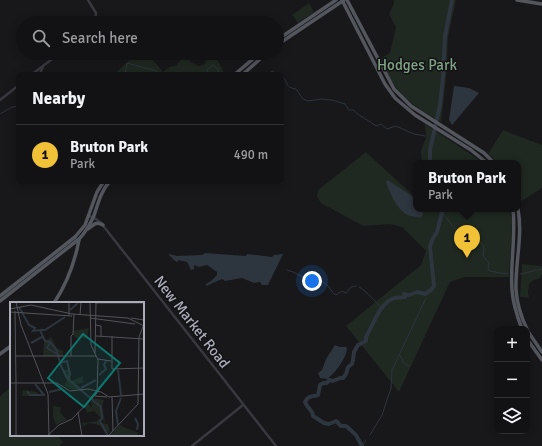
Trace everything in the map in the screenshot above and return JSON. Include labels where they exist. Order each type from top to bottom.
[{"type":"main road","points":[[284,35],[336,0]]},
{"type":"main road","points":[[284,40],[344,0],[367,44],[389,81],[404,100],[425,116],[484,153],[491,160]]},
{"type":"main road","points":[[517,0],[542,4]]},
{"type":"main road","points":[[309,23],[318,15],[318,12]]},
{"type":"main road","points":[[367,44],[385,84],[402,105],[483,160]]},
{"type":"main road","points":[[238,72],[252,60]]},
{"type":"main road","points":[[244,72],[259,60]]},
{"type":"main road","points":[[385,84],[389,81]]},
{"type":"main road","points":[[454,140],[456,139],[463,142],[466,141]]},
{"type":"main road","points":[[466,141],[470,150]]},
{"type":"main road","points":[[55,302],[62,289],[77,250],[78,237],[89,216],[97,192],[103,184]]},
{"type":"main road","points":[[86,231],[93,218],[104,184]]},
{"type":"main road","points":[[513,212],[512,291],[521,326]]},
{"type":"main road","points":[[518,212],[520,228],[516,290],[518,304],[526,326]]},
{"type":"main road","points":[[0,301],[72,246],[96,222],[103,225]]},
{"type":"main road","points":[[0,296],[75,237],[85,225]]},
{"type":"main road","points":[[72,246],[77,250]]},
{"type":"main road","points":[[513,255],[518,256]]},
{"type":"main road","points":[[42,264],[45,267]]},
{"type":"main road","points":[[530,334],[542,352]]},
{"type":"main road","points":[[530,343],[542,360]]},
{"type":"main road","points":[[0,354],[10,347]]},
{"type":"street","points":[[88,0],[96,13],[96,16]]},
{"type":"street","points":[[36,72],[50,60]]},
{"type":"street","points":[[41,72],[45,64]]},
{"type":"street","points":[[0,100],[16,87]]},
{"type":"street","name":"New Market Road","points":[[89,216],[98,220],[103,225],[276,446]]},
{"type":"street","points":[[192,446],[243,405]]},
{"type":"green space","name":"Hodges Park","points":[[394,0],[456,0],[448,37],[447,70],[441,122],[411,103],[397,89],[379,59],[390,53],[396,27],[389,14]]},
{"type":"green space","points":[[309,3],[314,12],[298,23],[292,15]]},
{"type":"green space","points":[[130,60],[153,60],[163,72],[116,72]]},
{"type":"green space","points":[[181,60],[190,60],[190,62],[199,66],[205,64],[206,60],[218,60],[224,72],[163,72],[170,67],[177,65]]},
{"type":"green space","points":[[425,124],[479,160],[422,160],[421,151],[426,137]]},
{"type":"green space","points":[[503,130],[542,145],[542,188],[521,201],[521,160],[495,160],[488,154]]},
{"type":"green space","points":[[366,152],[413,195],[413,212],[510,212],[512,223],[509,277],[465,277],[450,282],[399,392],[346,326],[421,265],[426,251],[402,227],[390,224],[363,226],[321,203],[317,197],[318,190]]},
{"type":"green space","points":[[522,264],[542,266],[542,274],[540,278],[529,284],[529,298],[520,297]]},
{"type":"green space","points":[[10,388],[10,436],[58,436],[63,442],[60,446],[0,446],[0,396]]},
{"type":"shaded area","points":[[454,86],[469,88],[479,93],[452,125],[449,120]]},
{"type":"shaded area","points":[[388,180],[413,198],[413,212],[422,212],[423,214],[421,218],[408,215],[399,208],[393,200],[386,182]]},
{"type":"shaded area","points":[[205,253],[246,256],[247,254],[272,257],[274,255],[283,254],[268,285],[262,285],[260,282],[254,283],[242,278],[225,281],[222,279],[206,286],[206,284],[217,275],[217,272],[207,265],[199,267],[194,265],[194,269],[191,270],[187,262],[178,260],[178,262],[175,261],[169,255],[202,255]]},
{"type":"shaded area","points":[[335,345],[347,348],[345,356],[330,377],[327,379],[320,378],[318,373],[322,370],[326,359]]},
{"type":"waterway","points":[[430,160],[430,150],[440,105],[445,36],[452,0]]},
{"type":"waterway","points":[[126,72],[127,63],[157,72]]},
{"type":"waterway","points":[[207,72],[207,70],[213,65],[219,70],[218,72]]},
{"type":"waterway","points":[[284,78],[289,86],[296,89],[303,99],[308,101],[322,99],[332,100],[345,104],[349,110],[353,110],[376,126],[381,124],[387,129],[396,126],[414,134],[425,136]]},
{"type":"waterway","points":[[0,114],[16,106]]},
{"type":"waterway","points":[[442,212],[457,232],[470,233],[483,245],[483,256],[489,263],[488,269],[490,271],[507,274]]},
{"type":"waterway","points":[[362,446],[356,435],[346,426],[341,426],[336,421],[329,424],[324,423],[313,416],[305,402],[309,397],[318,395],[320,385],[323,383],[327,383],[329,380],[333,381],[343,378],[348,367],[352,364],[354,352],[358,345],[366,341],[366,337],[380,310],[387,302],[394,298],[405,297],[404,294],[409,295],[417,292],[425,294],[434,286],[430,246],[437,232],[442,212]]},
{"type":"waterway","points":[[520,274],[542,269]]},
{"type":"waterway","points":[[287,270],[303,277],[323,282],[336,295],[342,291],[346,293],[351,287],[356,286]]},
{"type":"waterway","points":[[359,287],[369,294],[382,308]]},
{"type":"waterway","points":[[370,435],[382,415],[391,388],[392,370],[426,298]]},
{"type":"waterway","points":[[400,355],[404,363],[409,366]]},
{"type":"waterway","points":[[363,445],[366,440]]},
{"type":"place","name":"Bruton Park","points":[[467,258]]}]
